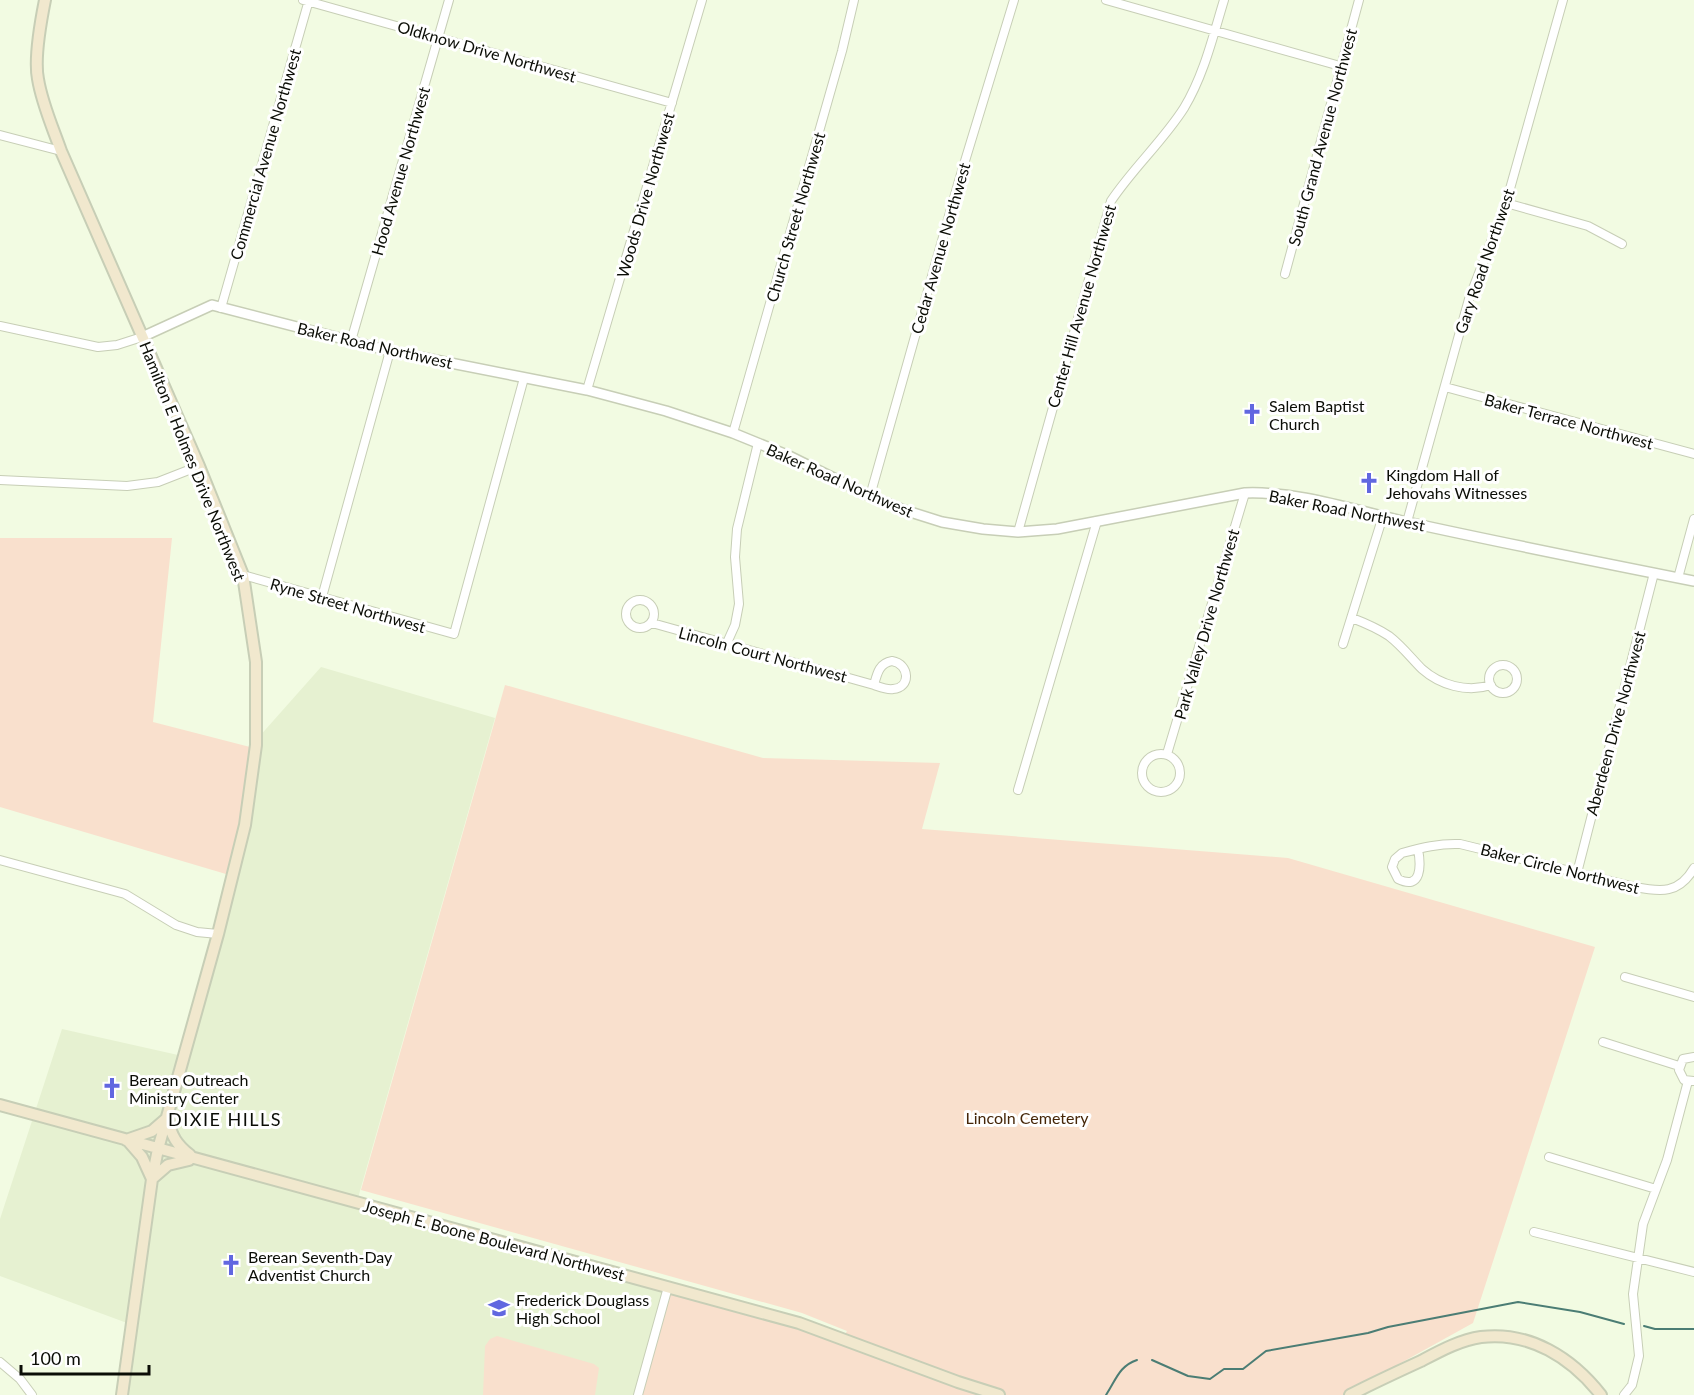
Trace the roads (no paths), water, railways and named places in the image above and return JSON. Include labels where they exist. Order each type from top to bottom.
[{"type":"main road","name":"Hamilton E Holmes Drive Northwest","points":[[45,0],[38,47],[37,77],[61,151],[243,575],[256,662],[258,702],[256,745],[245,825],[218,934],[158,1149],[122,1395]]},
{"type":"main road","name":"Joseph E. Boone Boulevard Northwest","points":[[0,1105],[799,1323],[999,1395]]},
{"type":"main road","points":[[126,1140],[152,1131],[167,1117],[174,1140],[180,1148],[195,1159]]},
{"type":"main road","points":[[126,1140],[137,1149],[152,1179],[168,1165],[195,1159]]},
{"type":"main road","points":[[1350,1395],[1455,1344],[1481,1337],[1508,1337],[1531,1342],[1550,1350],[1572,1365],[1601,1395]]},
{"type":"street","name":"Hood Avenue Northwest","points":[[351,341],[449,0]]},
{"type":"street","name":"Woods Drive Northwest","points":[[587,390],[702,0]]},
{"type":"street","name":"Church Street Northwest","points":[[733,433],[843,51],[854,0]]},
{"type":"street","name":"Cedar Avenue Northwest","points":[[870,496],[958,184],[1014,0]]},
{"type":"street","points":[[1106,0],[1340,66]]},
{"type":"street","name":"Center Hill Avenue Northwest","points":[[1018,532],[1111,201],[1127,177],[1184,108],[1200,77],[1224,0]]},
{"type":"street","name":"South Grand Avenue Northwest","points":[[1285,274],[1359,0]]},
{"type":"street","name":"Gary Road Northwest","points":[[1407,522],[1468,299],[1506,203],[1563,0]]},
{"type":"street","name":"Oldknow Drive Northwest","points":[[307,1],[672,103]]},
{"type":"street","name":"Commercial Avenue Northwest","points":[[221,308],[307,1]]},
{"type":"street","points":[[0,135],[61,151]]},
{"type":"street","points":[[1506,203],[1588,226],[1622,244]]},
{"type":"street","name":"Baker Road Northwest","points":[[0,326],[98,347],[117,345],[142,337],[212,305],[390,351],[587,390],[666,411],[733,433],[788,455],[870,496],[904,510],[942,522],[983,529],[1018,532],[1057,529],[1245,493],[1290,495],[1407,522],[1694,581]]},
{"type":"street","points":[[322,597],[390,351]]},
{"type":"street","name":"Ryne Street Northwest","points":[[243,575],[454,634],[524,378]]},
{"type":"street","name":"Baker Terrace Northwest","points":[[1445,387],[1694,454]]},
{"type":"street","points":[[726,645],[735,625],[740,604],[735,557],[736,529],[758,443]]},
{"type":"street","points":[[0,480],[127,486],[158,482],[198,466]]},
{"type":"street","name":"Park Valley Drive Northwest","points":[[1167,754],[1245,493]]},
{"type":"street","points":[[1344,644],[1383,516]]},
{"type":"street","points":[[1678,578],[1694,519]]},
{"type":"street","points":[[1018,789],[1097,521]]},
{"type":"street","name":"Aberdeen Drive Northwest","points":[[1577,873],[1654,573]]},
{"type":"street","points":[[1352,618],[1371,625],[1388,636],[1423,669],[1440,681],[1469,689],[1491,685]]},
{"type":"street","name":"Lincoln Court Northwest","points":[[652,623],[874,685]]},
{"type":"street","points":[[896,662],[904,667],[905,681],[899,688],[890,690],[874,685],[882,664],[896,662]]},
{"type":"street","points":[[1155,754],[1167,754],[1177,762],[1179,781],[1170,790],[1151,789],[1143,780],[1142,768],[1145,762],[1155,754]]},
{"type":"street","name":"Baker Circle Northwest","points":[[1418,849],[1448,843],[1460,844],[1658,891],[1675,888],[1694,868]]},
{"type":"street","points":[[1418,849],[1421,865],[1419,875],[1406,882],[1398,879],[1392,867],[1395,858],[1418,849]]},
{"type":"street","points":[[0,860],[125,894],[176,925],[197,932],[218,934]]},
{"type":"street","points":[[1625,977],[1694,997]]},
{"type":"street","points":[[1603,1042],[1679,1066]]},
{"type":"street","points":[[1624,1395],[1632,1385],[1639,1356],[1634,1294],[1643,1224],[1667,1160],[1691,1081],[1681,1077],[1679,1066],[1683,1059],[1694,1057]]},
{"type":"street","points":[[1549,1157],[1656,1189]]},
{"type":"street","points":[[1534,1232],[1694,1272]]},
{"type":"street","points":[[638,1395],[668,1287]]},
{"type":"street","points":[[0,1362],[20,1379],[32,1395]]},
{"type":"waterway","points":[[1152,1360],[1188,1376],[1210,1379],[1224,1369],[1243,1369],[1266,1351],[1518,1302],[1580,1312],[1624,1324]]},
{"type":"waterway","points":[[1644,1326],[1655,1329],[1694,1329]]},
{"type":"waterway","points":[[1106,1395],[1122,1370],[1137,1360]]},
{"type":"place","name":"Salem Baptist Church","points":[[1252,414]]},
{"type":"place","name":"Kingdom Hall of Jehovahs Witnesses","points":[[1369,483]]},
{"type":"place","name":"Berean Outreach Ministry Center","points":[[112,1088]]},
{"type":"place","name":"Berean Seventh-Day Adventist Church","points":[[231,1265]]},
{"type":"place","name":"Frederick Douglass High School","points":[[499,1308]]},
{"type":"district","name":"DIXIE HILLS","points":[[225,1119]]},
{"type":"park label","name":"Lincoln Cemetery","points":[[1027,1117]]}]
